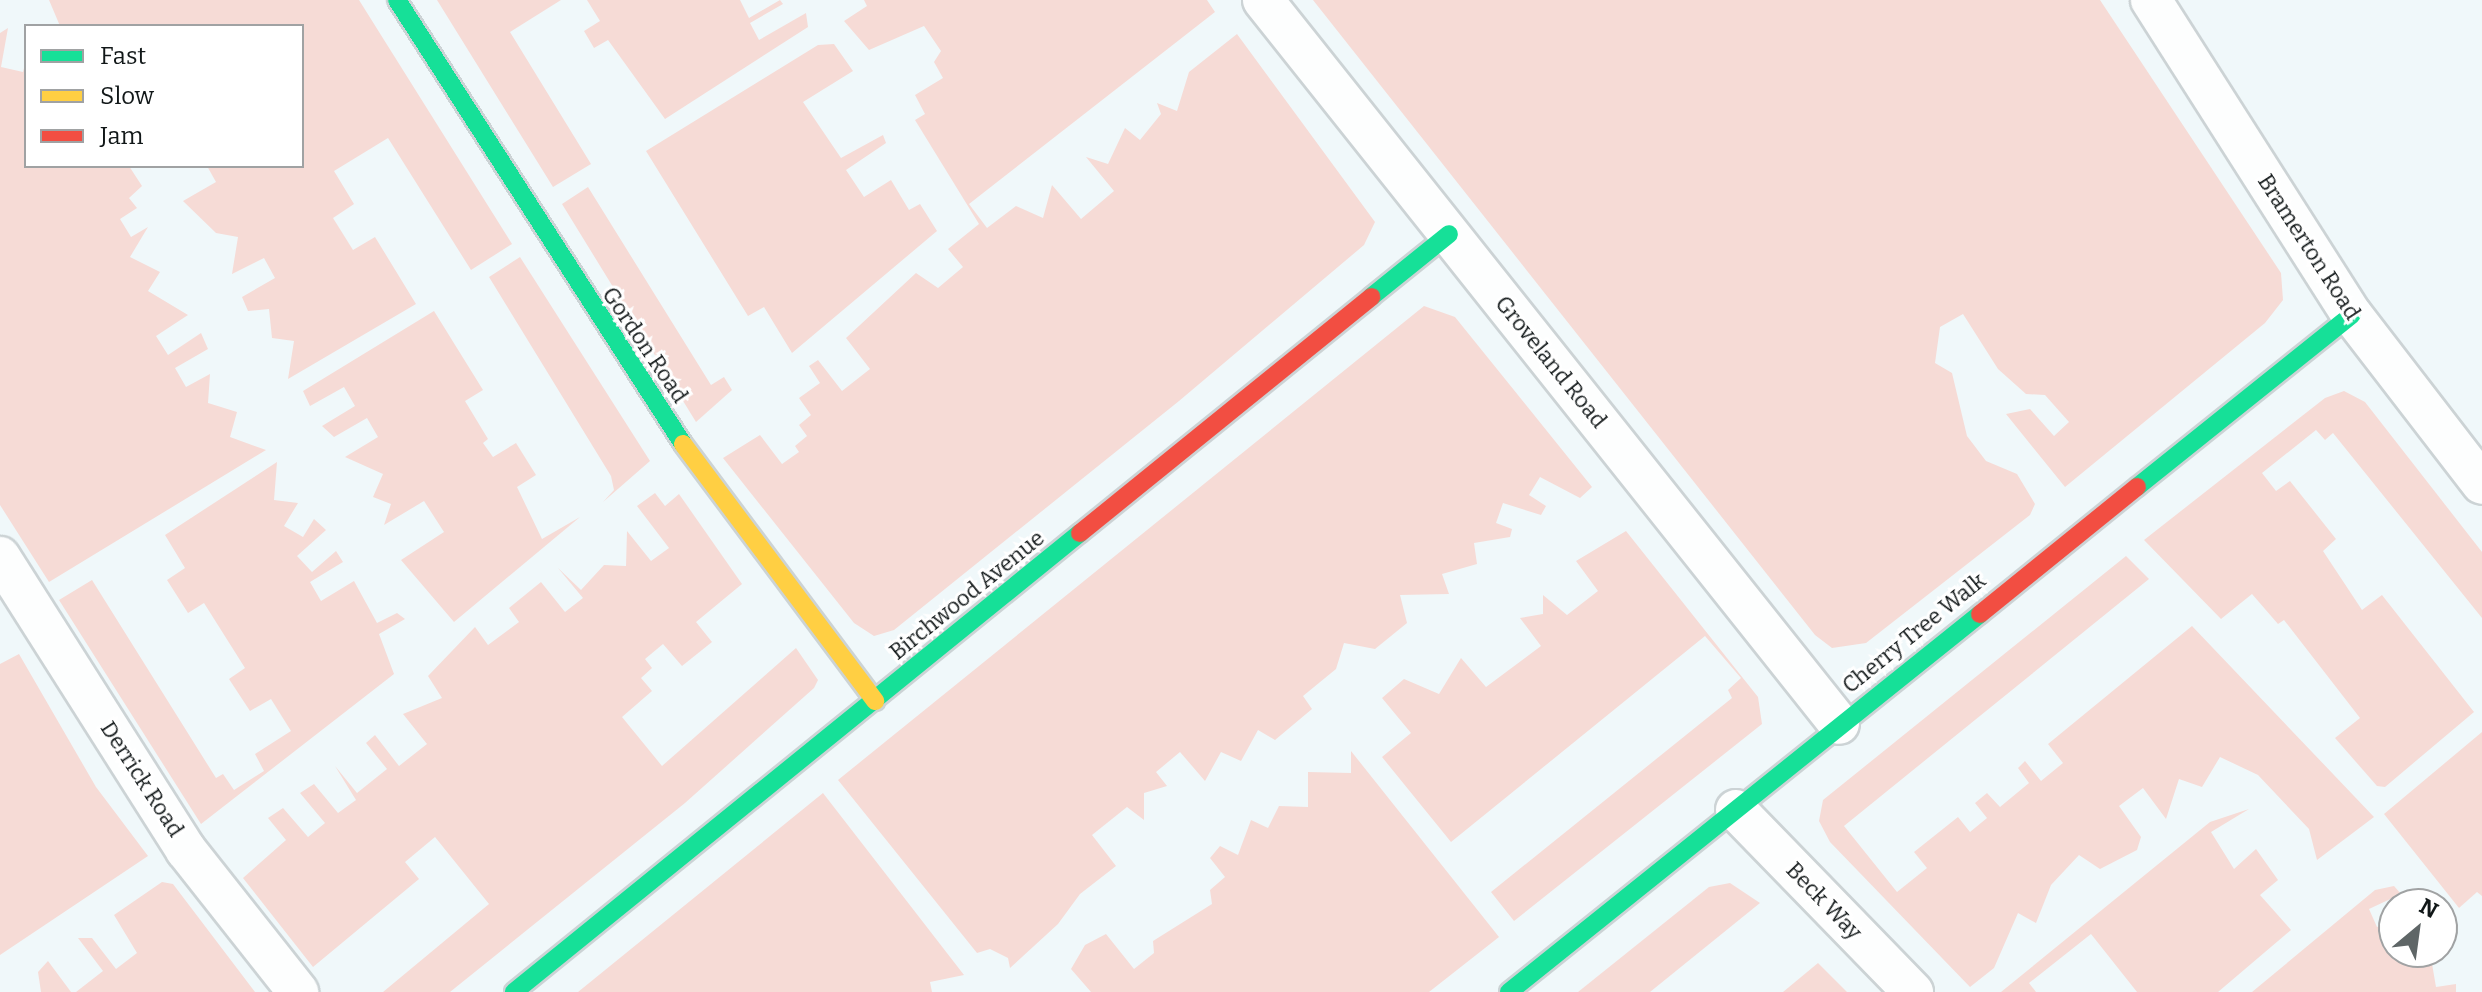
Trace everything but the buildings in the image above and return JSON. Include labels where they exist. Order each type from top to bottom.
[{"type":"street","name":"Gordon Road","points":[[397,0],[689,454],[875,701]]},
{"type":"street","name":"Groveland Road","points":[[1263,0],[1839,724]]},
{"type":"street","name":"Bramerton Road","points":[[2151,0],[2352,315],[2482,484]]},
{"type":"street","name":"Birchwood Avenue","points":[[514,992],[1449,234]]},
{"type":"street","name":"Cherry Tree Walk","points":[[1509,992],[2352,315]]},
{"type":"street","name":"Derrick Road","points":[[0,557],[186,850],[298,992]]},
{"type":"street","name":"Beck Way","points":[[1736,810],[1913,992]]},
{"type":"shaded area","points":[[49,0],[359,0],[512,244],[471,270],[388,138],[334,171],[354,204],[333,218],[353,250],[375,237],[416,304],[288,379],[294,341],[272,338],[269,309],[248,311],[242,297],[275,278],[264,258],[232,274],[238,237],[216,233],[183,201],[216,182],[208,168],[304,168],[304,24],[59,24]]},
{"type":"shaded area","points":[[437,0],[561,0],[510,32],[591,164],[553,187]]},
{"type":"shaded area","points":[[587,0],[740,0],[749,18],[780,0],[783,4],[750,23],[759,40],[806,13],[808,27],[665,119],[608,40],[594,48],[584,31],[600,21]]},
{"type":"shaded area","points":[[864,0],[1207,0],[1215,12],[969,204],[987,228],[1016,206],[1043,218],[1052,185],[1081,219],[1114,191],[1086,157],[1108,164],[1125,128],[1140,140],[1161,114],[1157,103],[1177,111],[1189,72],[1237,34],[1375,222],[1364,245],[1179,401],[894,630],[874,636],[854,623],[723,458],[760,435],[782,464],[799,452],[795,446],[807,436],[799,425],[811,415],[799,398],[820,383],[809,366],[818,360],[842,391],[870,369],[846,338],[916,273],[938,288],[963,267],[948,249],[979,224],[915,120],[925,114],[915,95],[943,78],[934,62],[941,51],[924,26],[869,50],[844,21],[867,6]]},
{"type":"shaded area","points":[[1313,0],[2100,0],[2281,273],[2283,300],[2265,323],[2065,487],[2006,414],[2030,409],[2054,436],[2069,422],[2045,395],[2026,394],[1998,369],[1963,314],[1940,327],[1935,363],[1952,373],[1967,436],[1986,461],[2017,474],[2035,504],[2030,515],[1866,643],[1832,648],[1815,635]]},
{"type":"shaded area","points":[[8,28],[1,67],[23,72],[24,68],[24,168],[130,168],[142,186],[129,198],[137,208],[120,219],[131,237],[148,227],[130,257],[160,272],[148,291],[188,315],[156,336],[168,355],[201,333],[208,349],[175,368],[186,387],[210,374],[208,403],[237,412],[230,437],[266,450],[49,582],[0,505],[0,33]]},
{"type":"shaded area","points":[[834,44],[853,71],[803,102],[841,158],[883,135],[886,143],[846,170],[864,197],[891,180],[909,210],[920,204],[937,231],[792,353],[764,307],[748,316],[646,151],[818,45]]},
{"type":"shaded area","points":[[588,187],[711,385],[724,377],[732,390],[696,422],[562,204]]},
{"type":"shaded area","points":[[520,257],[650,461],[603,502],[614,490],[611,476],[489,277]]},
{"type":"shaded area","points":[[1424,306],[1455,317],[1592,487],[1580,498],[1540,477],[1529,495],[1546,506],[1541,515],[1503,503],[1496,523],[1512,529],[1510,537],[1474,543],[1477,564],[1442,574],[1449,594],[1400,595],[1407,623],[1375,649],[1344,643],[1336,669],[1303,696],[1312,709],[1275,740],[1258,730],[1241,761],[1221,752],[1205,781],[1180,752],[1156,772],[1167,786],[1144,793],[1144,820],[1127,807],[1092,835],[1116,866],[1080,894],[1058,924],[1010,968],[1008,958],[990,949],[977,953],[838,780]]},
{"type":"shaded area","points":[[434,311],[483,390],[465,401],[488,439],[483,443],[493,457],[516,443],[536,475],[517,487],[542,539],[580,517],[454,622],[401,560],[444,532],[424,501],[384,525],[391,504],[373,497],[383,474],[345,457],[378,437],[367,418],[334,437],[322,426],[355,406],[344,387],[310,406],[303,391]]},
{"type":"shaded area","points":[[2344,391],[2365,402],[2482,552],[2482,618],[2333,433],[2325,440],[2316,430],[2262,473],[2276,491],[2290,481],[2336,539],[2323,551],[2362,610],[2382,595],[2474,712],[2385,787],[2377,786],[2335,738],[2360,718],[2284,620],[2278,624],[2252,594],[2221,619],[2144,540],[2325,398]]},
{"type":"shaded area","points":[[277,462],[274,500],[298,503],[284,526],[303,537],[314,519],[326,530],[297,556],[312,572],[336,551],[343,562],[310,582],[321,601],[354,581],[377,623],[397,613],[405,619],[379,634],[394,674],[201,824],[59,600],[92,580],[216,778],[223,774],[234,790],[264,771],[255,754],[291,731],[271,699],[250,711],[229,679],[245,668],[204,603],[188,613],[167,580],[185,568],[165,535]]},
{"type":"shaded area","points":[[655,493],[665,506],[679,494],[742,584],[696,622],[712,642],[682,666],[663,644],[645,659],[652,668],[641,678],[652,691],[622,717],[662,766],[796,648],[818,680],[814,688],[685,803],[450,992],[383,992],[489,904],[435,837],[405,862],[419,879],[313,967],[243,878],[286,840],[268,818],[283,808],[308,837],[325,823],[300,793],[314,784],[338,813],[356,800],[335,766],[357,793],[387,769],[366,743],[375,735],[399,766],[427,744],[403,714],[442,698],[428,676],[475,627],[488,645],[519,622],[509,608],[541,582],[565,612],[583,598],[558,568],[581,590],[604,565],[626,566],[627,531],[651,561],[669,548],[637,506]]},
{"type":"shaded area","points":[[1626,531],[1758,697],[1762,724],[1514,921],[1491,892],[1732,698],[1728,690],[1741,678],[1705,636],[1451,842],[1382,757],[1411,733],[1382,698],[1404,679],[1439,694],[1461,658],[1486,687],[1541,646],[1520,618],[1543,614],[1543,595],[1567,615],[1598,591],[1576,561]]},
{"type":"shaded area","points":[[2126,556],[2149,579],[1844,826],[1897,892],[1927,868],[1914,852],[1958,817],[1970,832],[1987,818],[1975,803],[1987,793],[2000,807],[2029,783],[2018,768],[2025,761],[2041,781],[2063,763],[2048,744],[2192,626],[2374,817],[2317,860],[2309,829],[2258,775],[2220,757],[2202,787],[2179,779],[2166,819],[2143,788],[2119,806],[2141,837],[2137,850],[2100,869],[2079,855],[2051,885],[2036,923],[2018,913],[1994,968],[1970,987],[1830,842],[1819,821],[1823,800]]},
{"type":"shaded area","points":[[19,654],[96,787],[148,856],[0,955],[0,664]]},
{"type":"shaded area","points":[[2482,732],[2482,896],[2477,892],[2459,908],[2458,888],[2443,888],[2384,814]]},
{"type":"shaded area","points":[[1351,751],[1499,937],[1429,992],[1091,992],[1071,969],[1085,945],[1106,934],[1134,969],[1154,953],[1153,941],[1212,904],[1210,890],[1225,877],[1210,858],[1220,846],[1238,855],[1251,820],[1268,828],[1279,806],[1308,807],[1308,772],[1351,773]]},
{"type":"shaded area","points":[[823,793],[964,975],[930,982],[932,992],[578,992]]},
{"type":"shaded area","points":[[2249,809],[2211,832],[2234,869],[2256,849],[2278,880],[2260,895],[2291,930],[2218,992],[2137,992],[2091,934],[2029,983],[2036,992],[2001,992],[2210,822]]},
{"type":"shaded area","points":[[162,882],[173,884],[255,992],[76,992],[103,971],[78,938],[92,938],[116,969],[137,953],[114,915]]},
{"type":"shaded area","points":[[1730,883],[1760,903],[1650,992],[1578,992],[1709,887]]},
{"type":"shaded area","points":[[2378,889],[2378,905],[2369,909],[2378,927],[2378,968],[2433,968],[2436,987],[2456,984],[2456,992],[2252,992]]},
{"type":"shaded area","points":[[48,961],[71,992],[41,992],[38,972]]},
{"type":"shaded area","points":[[1818,963],[1847,992],[1783,992]]},
{"type":"traffic: fast","points":[[397,0],[683,444]]},
{"type":"traffic: fast","points":[[1371,297],[1449,234]]},
{"type":"traffic: fast","points":[[2137,487],[2352,315]]},
{"type":"traffic: fast","points":[[514,992],[1080,533]]},
{"type":"traffic: fast","points":[[1509,992],[1980,614]]},
{"type":"traffic: slow","points":[[683,444],[875,701]]},
{"type":"traffic: jam","points":[[1080,533],[1371,297]]},
{"type":"traffic: jam","points":[[1980,614],[2137,487]]}]
